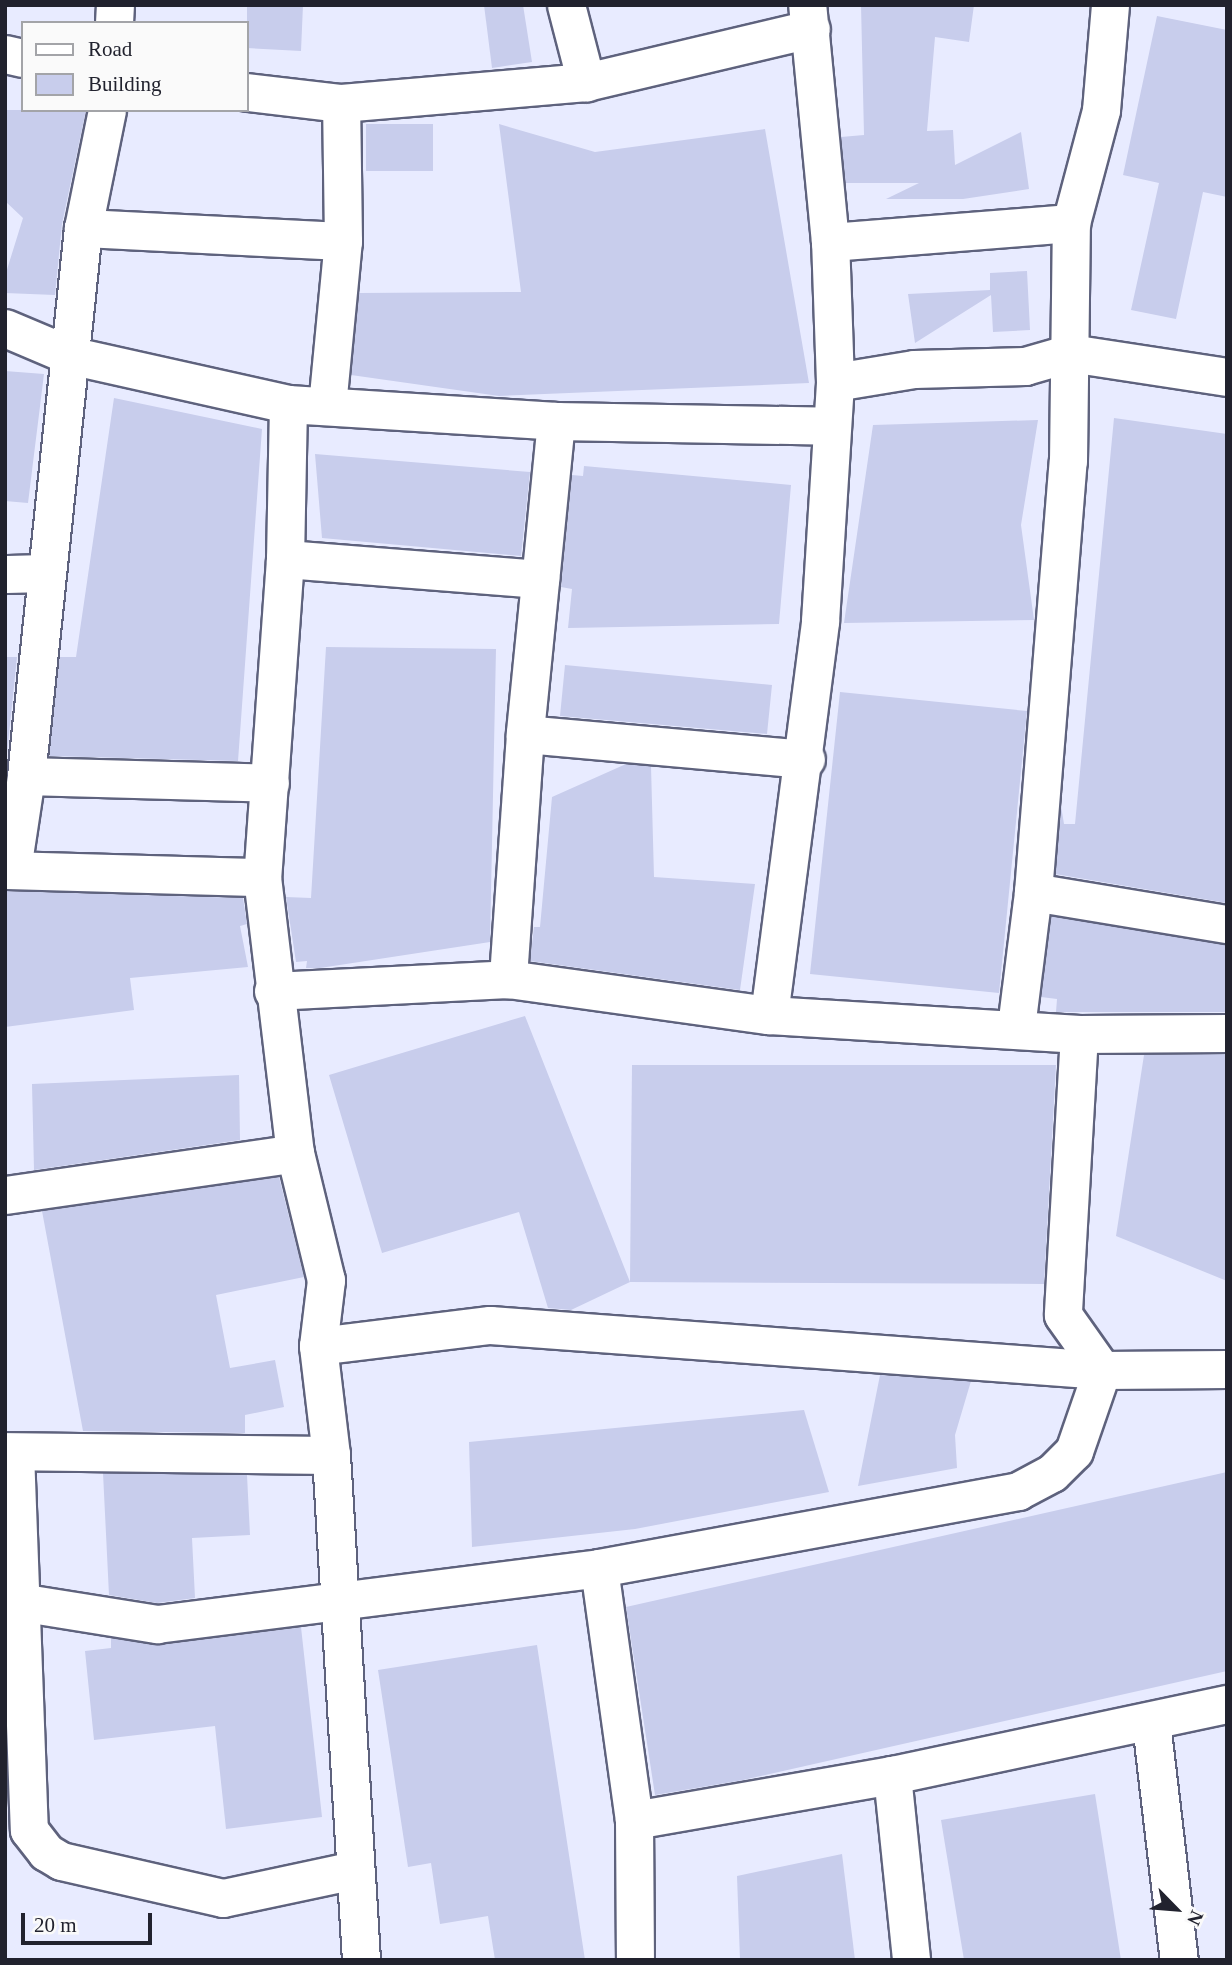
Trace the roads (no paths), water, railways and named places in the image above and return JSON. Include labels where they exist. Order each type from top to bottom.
[{"type":"street","points":[[566,5],[586,82]]},
{"type":"street","points":[[1016,1027],[1033,892],[1068,461],[1071,223],[1101,110],[1110,5]]},
{"type":"street","points":[[248,92],[341,103],[586,82],[809,17],[830,242],[835,382],[820,621],[806,759],[769,1015]]},
{"type":"street","points":[[327,406],[343,241],[341,103]]},
{"type":"street","points":[[107,112],[83,228],[45,573],[26,776],[9,870],[262,877]]},
{"type":"street","points":[[830,242],[1071,223]]},
{"type":"street","points":[[83,228],[343,241]]},
{"type":"street","points":[[5,328],[69,355],[289,404],[556,421],[831,426]]},
{"type":"street","points":[[835,382],[914,369],[1025,366],[1070,354],[1227,377]]},
{"type":"street","points":[[289,404],[285,559],[262,877],[273,991],[295,1153],[326,1280],[318,1346],[331,1455],[361,1960]]},
{"type":"street","points":[[508,979],[525,734],[556,421]]},
{"type":"street","points":[[285,559],[540,579]]},
{"type":"street","points":[[5,574],[45,573]]},
{"type":"street","points":[[525,734],[806,759]]},
{"type":"street","points":[[26,776],[270,783]]},
{"type":"street","points":[[1033,892],[1227,924]]},
{"type":"street","points":[[273,991],[508,979],[769,1015],[1016,1027],[1079,1034],[1227,1033]]},
{"type":"street","points":[[1079,1034],[1063,1315],[1102,1370]]},
{"type":"street","points":[[5,1195],[295,1153]]},
{"type":"street","points":[[318,1346],[490,1325],[1102,1370],[1227,1369]]},
{"type":"street","points":[[19,1602],[158,1623],[599,1568],[1018,1491],[1052,1473],[1074,1451],[1102,1370]]},
{"type":"street","points":[[331,1455],[10,1452],[29,1830],[46,1852],[61,1861],[223,1898],[355,1870]]},
{"type":"street","points":[[599,1568],[634,1819],[635,1960]]},
{"type":"street","points":[[634,1819],[892,1775],[1151,1723],[1227,1704]]},
{"type":"street","points":[[1151,1723],[1179,1960]]},
{"type":"street","points":[[892,1775],[911,1960]]}]
